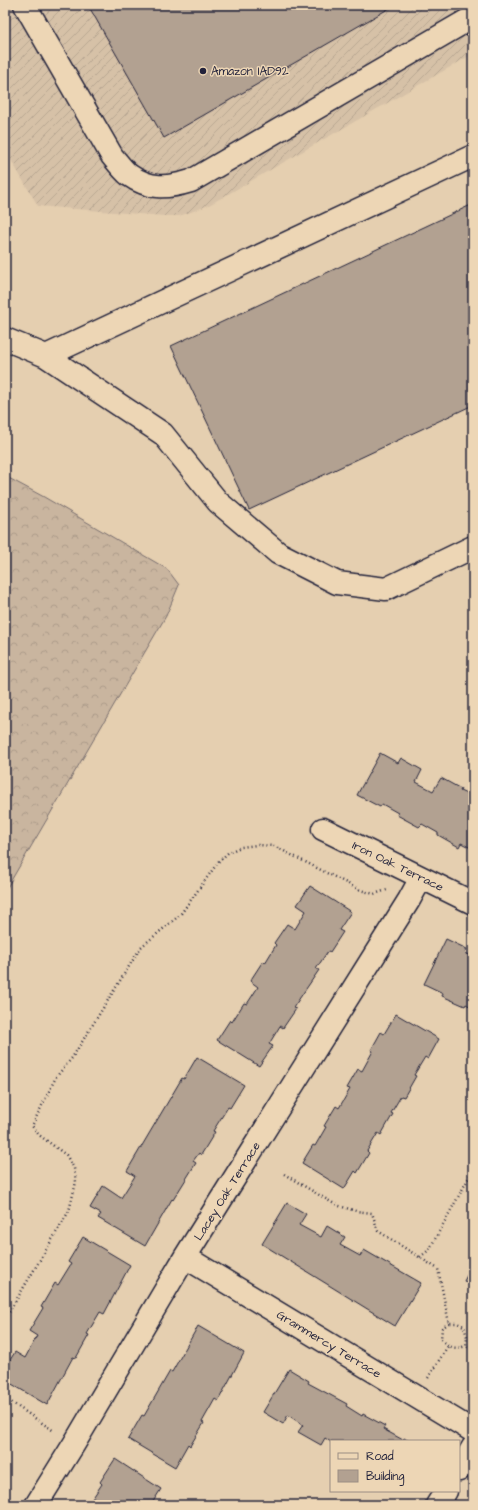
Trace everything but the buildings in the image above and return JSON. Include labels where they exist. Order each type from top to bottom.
[{"type":"street","points":[[25,5],[112,156],[129,174],[152,187],[172,186],[191,181],[473,16]]},
{"type":"street","points":[[46,356],[473,156]]},
{"type":"street","points":[[5,339],[46,356],[163,434],[218,502],[278,553],[337,583],[386,589],[473,547]]},
{"type":"street","name":"Iron Oak Terrace","points":[[323,829],[473,903]]},
{"type":"street","name":"Lacey Oak Terrace","points":[[36,1505],[185,1257],[409,900],[421,878]]},
{"type":"street","name":"Grammercy Terrace","points":[[185,1257],[473,1431]]},
{"type":"street","points":[[460,1468],[473,1447]]},
{"type":"street","points":[[438,1505],[445,1492]]},
{"type":"path","points":[[5,1319],[70,1211],[76,1182],[74,1168],[66,1155],[39,1135],[32,1126],[36,1116],[56,1077],[72,1058],[141,947],[180,915],[219,861],[229,852],[241,847],[257,845],[274,846],[360,890],[374,894],[386,890],[409,900]]},
{"type":"path","points":[[420,1258],[429,1250],[473,1170]]},
{"type":"path","points":[[284,1174],[336,1205],[356,1211],[372,1213],[378,1231],[438,1269],[449,1323]]},
{"type":"path","points":[[466,1346],[467,1337],[464,1326],[457,1323],[449,1323],[442,1328],[441,1339],[448,1346],[458,1348],[466,1346],[473,1350]]},
{"type":"path","points":[[427,1379],[448,1346]]},
{"type":"path","points":[[5,1398],[74,1444]]},
{"type":"shaded area","points":[[5,5],[473,5],[473,54],[209,205],[191,212],[179,216],[164,216],[38,206],[5,150]]},
{"type":"green space","points":[[5,476],[44,497],[167,569],[179,585],[166,616],[5,891]]},
{"type":"place","name":"Amazon IAD92","points":[[203,71]]}]
